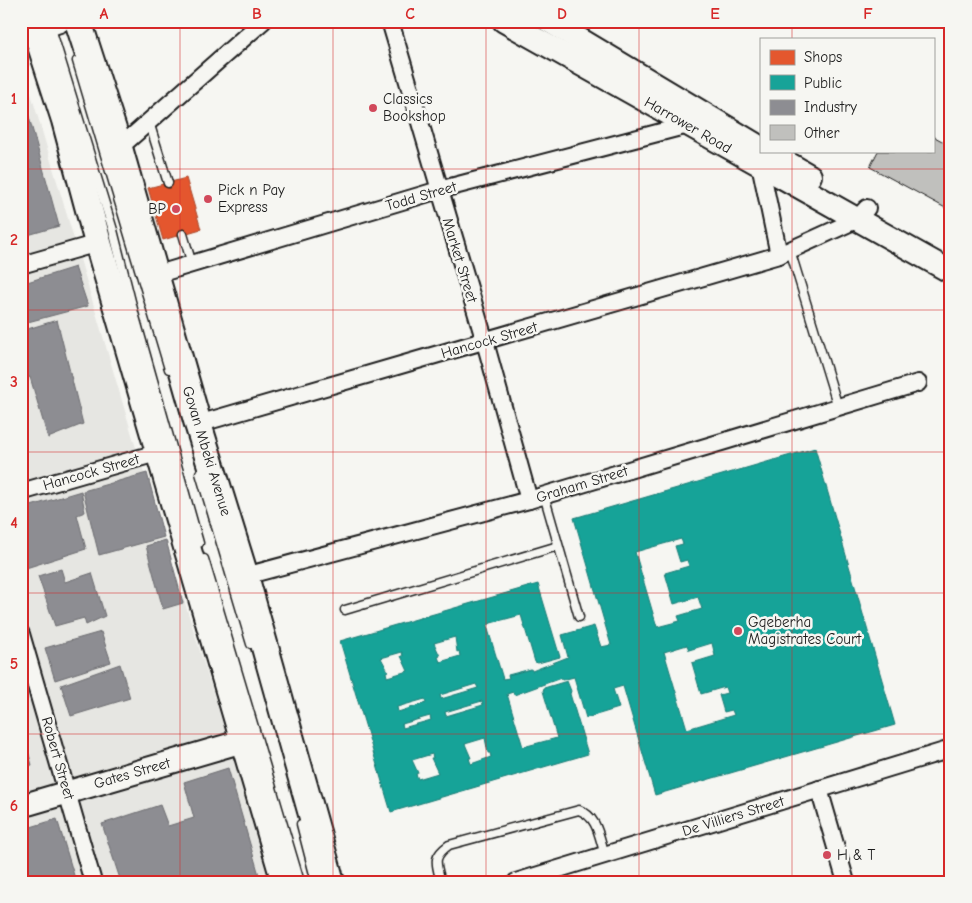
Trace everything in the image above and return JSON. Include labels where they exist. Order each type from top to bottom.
[{"type":"main road","name":"Harrower Road","points":[[504,21],[688,125],[760,152]]},
{"type":"main road","name":"Harrower Road","points":[[549,21],[760,151]]},
{"type":"main road","name":"Govan Mbeki Avenue","points":[[51,25],[119,148],[198,424],[245,576],[331,882]]},
{"type":"main road","points":[[51,25],[65,120],[98,242],[285,882]]},
{"type":"main road","name":"Harrower Road","points":[[761,152],[862,214],[950,260]]},
{"type":"main road","name":"Gates Street","points":[[21,806],[243,741]]},
{"type":"street","points":[[119,148],[264,21]]},
{"type":"street","name":"Market Street","points":[[390,21],[485,342],[536,498]]},
{"type":"street","name":"Todd Street","points":[[156,276],[439,190],[688,125]]},
{"type":"street","points":[[761,152],[785,252]]},
{"type":"street","name":"Hancock Street","points":[[198,424],[485,342],[785,252],[862,214]]},
{"type":"street","points":[[21,265],[98,242]]},
{"type":"street","name":"Graham Street","points":[[245,576],[536,498],[918,383]]},
{"type":"street","name":"Hancock Street","points":[[21,492],[160,452]]},
{"type":"street","name":"Robert Street","points":[[21,634],[93,882]]},
{"type":"street","name":"De Villiers Street","points":[[516,882],[564,875],[605,855],[951,749]]},
{"type":"street","points":[[819,789],[846,882]]},
{"type":"lane","points":[[51,25],[113,230],[198,540],[300,882]]},
{"type":"lane","points":[[74,49],[172,382]]},
{"type":"lane","points":[[149,122],[168,183]]},
{"type":"lane","points":[[183,234],[192,264]]},
{"type":"lane","points":[[785,252],[838,407]]},
{"type":"lane","points":[[198,468],[252,648]]},
{"type":"lane","points":[[536,498],[558,546],[579,616]]},
{"type":"lane","points":[[345,610],[558,546]]},
{"type":"lane","points":[[441,882],[436,862],[439,852],[449,845],[579,810],[589,814],[594,820],[605,855]]},
{"type":"lane","points":[[300,818],[316,882]]},
{"type":"shaded area","points":[[21,60],[136,448],[232,752],[270,882],[21,882]]},
{"type":"building: Shops","points":[[186,178],[201,229],[163,240],[148,188]]},
{"type":"building: Public","name":"Gqeberha Magistrates Court","points":[[815,448],[895,725],[655,795],[623,686],[613,689],[619,708],[586,718],[574,677],[562,680],[561,678],[514,695],[513,692],[507,694],[523,747],[557,738],[543,691],[544,688],[567,681],[588,754],[391,812],[340,641],[538,584],[560,657],[538,663],[535,662],[521,615],[491,623],[487,626],[503,679],[509,678],[508,675],[531,669],[532,671],[568,657],[562,635],[594,626],[601,647],[611,645],[574,518]],"holes":[[[681,539],[683,544],[675,546],[680,562],[687,560],[689,566],[665,573],[674,604],[698,597],[702,609],[678,616],[680,621],[657,627],[635,552]],[[455,637],[457,652],[459,651],[460,656],[440,662],[438,657],[440,656],[434,643]],[[712,643],[715,656],[692,663],[701,694],[725,687],[727,693],[719,695],[724,712],[732,710],[734,715],[687,729],[664,652],[687,645],[689,650]],[[402,652],[403,656],[401,656],[408,671],[387,677],[386,672],[388,671],[381,658]],[[476,684],[478,688],[441,699],[440,695]],[[425,699],[426,703],[398,712],[397,707]],[[482,701],[483,705],[446,716],[445,712]],[[430,716],[431,720],[403,728],[402,724]],[[485,738],[488,753],[490,753],[491,757],[471,764],[469,758],[471,758],[465,744]],[[432,754],[433,758],[431,758],[438,773],[418,779],[416,774],[418,773],[412,760]]]},
{"type":"building: Industry","points":[[21,88],[59,226],[21,237]]},
{"type":"building: Industry","points":[[75,267],[88,306],[24,323],[21,284]]},
{"type":"building: Industry","points":[[57,320],[83,424],[48,438],[30,377],[21,379],[21,331]]},
{"type":"building: Industry","points":[[147,473],[164,537],[99,555],[83,491]]},
{"type":"building: Industry","points":[[81,491],[85,512],[77,515],[86,549],[26,568],[21,554],[21,509]]},
{"type":"building: Industry","points":[[166,540],[183,603],[163,609],[146,546]]},
{"type":"building: Industry","points":[[61,569],[65,582],[92,573],[105,616],[86,625],[84,618],[55,626],[38,576]]},
{"type":"building: Industry","points":[[101,632],[111,662],[55,680],[45,648]]},
{"type":"building: Industry","points":[[120,664],[130,698],[71,716],[61,685]]},
{"type":"building: Industry","points":[[21,727],[32,765],[21,768]]},
{"type":"building: Industry","points":[[228,768],[261,882],[121,882],[102,824],[160,805],[168,826],[194,818],[184,782]]},
{"type":"building: Industry","points":[[57,819],[76,882],[21,882],[21,830]]},
{"type":"building: Other","points":[[934,137],[951,146],[951,211],[870,167],[878,152],[934,152]]},
{"type":"place","name":"Classics Bookshop","points":[[373,108]]},
{"type":"place","name":"Pick n Pay Express","points":[[208,199]]},
{"type":"place","name":"BP","points":[[176,209]]},
{"type":"place","name":"Gqeberha Magistrates Court","points":[[738,631]]},
{"type":"place","name":"H & T","points":[[827,855]]}]
